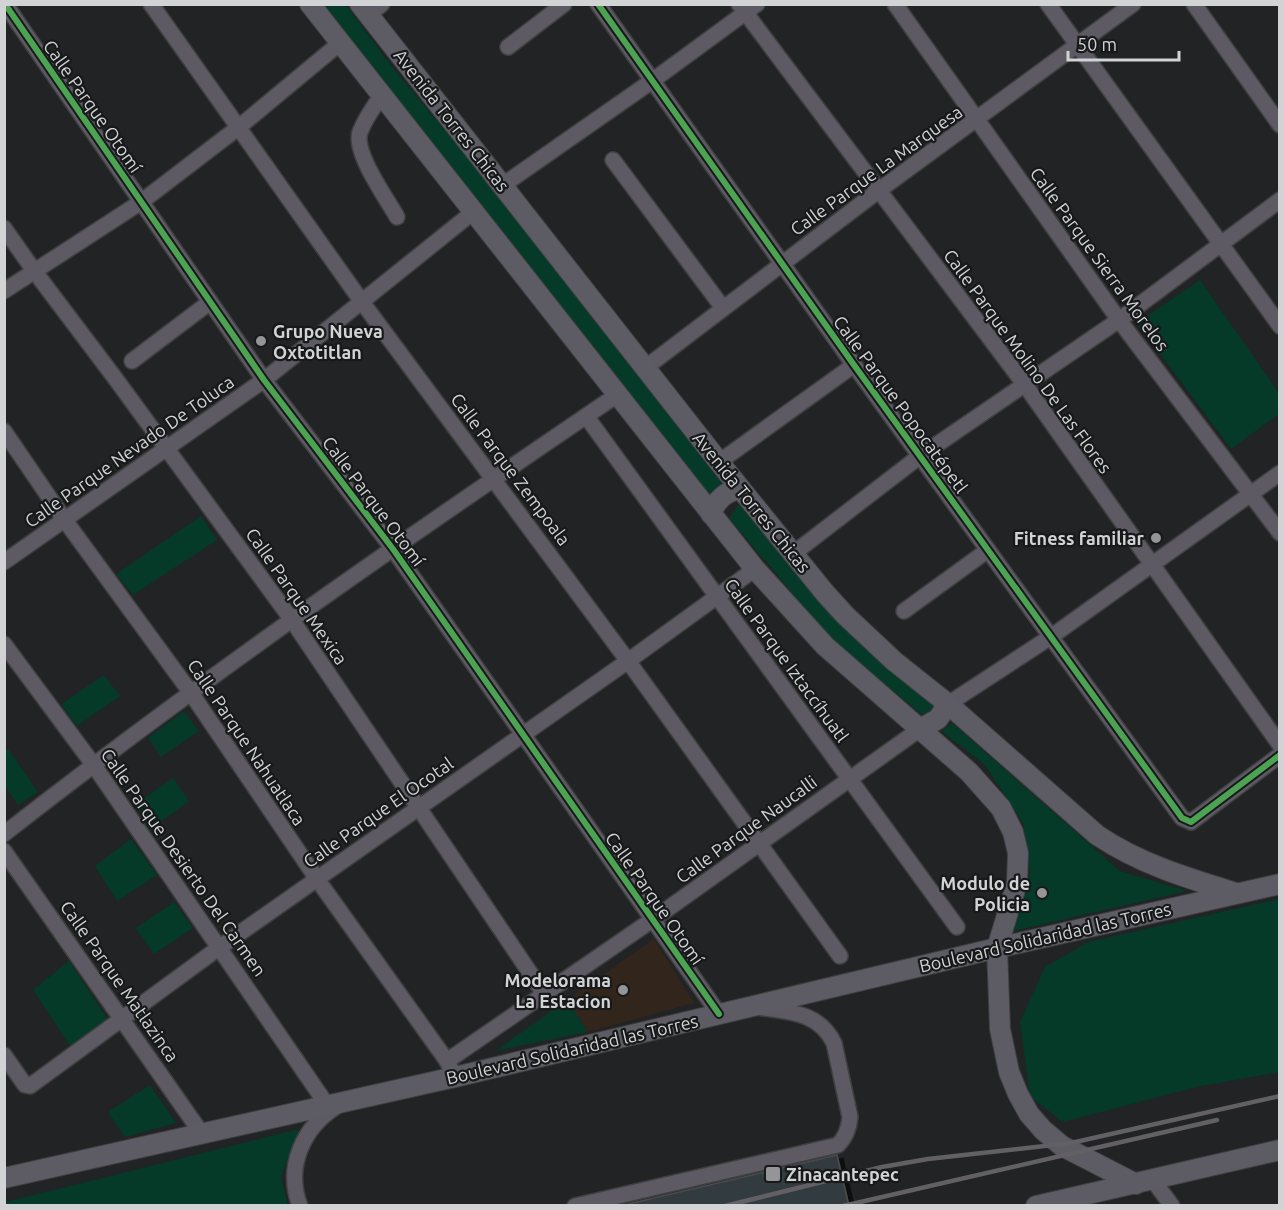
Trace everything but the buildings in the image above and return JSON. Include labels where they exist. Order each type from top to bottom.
[{"type":"main road","points":[[310,4],[754,569],[825,646],[969,771],[1001,808],[1013,832],[1018,853],[1017,883],[997,948],[1000,1029],[1009,1072],[1029,1114],[1062,1146],[1144,1182]]},
{"type":"main road","name":"Avenida Torres Chicas","points":[[370,8],[645,369],[718,462],[845,615],[894,661],[948,704],[1097,835],[1122,851],[1150,864],[1238,893]]},
{"type":"main road","points":[[711,514],[718,501],[729,492],[740,489]]},
{"type":"main road","points":[[920,729],[938,719],[948,704]]},
{"type":"main road","name":"Boulevard Solidaridad las Torres","points":[[4,1178],[336,1103],[451,1069],[719,1014],[1280,884]]},
{"type":"main road","points":[[1036,1206],[1277,1156]]},
{"type":"street","name":"Calle Parque Zempoala","points":[[151,4],[362,302],[628,661],[840,956]]},
{"type":"street","points":[[508,47],[564,4]]},
{"type":"street","name":"Calle Parque Popocatépetl","points":[[598,4],[854,365],[1182,819],[1191,822],[1280,755]]},
{"type":"street","name":"Calle Parque Sierra Morelos","points":[[895,4],[1119,320],[1280,533]]},
{"type":"street","points":[[1048,4],[1280,326]]},
{"type":"street","name":"Calle Parque La Marquesa","points":[[645,369],[878,191],[1133,4]]},
{"type":"street","points":[[1194,4],[1280,125]]},
{"type":"street","name":"Calle Parque Otomí","points":[[6,5],[264,380],[393,549],[719,1014]]},
{"type":"street","points":[[503,185],[652,81],[747,7]]},
{"type":"street","name":"Calle Parque Molino De Las Flores","points":[[747,7],[878,191],[1025,386],[1280,745]]},
{"type":"street","points":[[4,291],[141,202],[238,127],[340,43]]},
{"type":"street","points":[[382,95],[359,133],[359,141],[368,168],[397,217]]},
{"type":"street","points":[[613,160],[723,308]]},
{"type":"street","points":[[794,553],[920,456],[1119,320],[1280,200]]},
{"type":"street","name":"Calle Parque Nevado De Toluca","points":[[4,562],[264,380],[472,213]]},
{"type":"street","name":"Calle Parque Mexica","points":[[4,228],[292,620],[545,995]]},
{"type":"street","points":[[132,361],[210,302]]},
{"type":"street","points":[[718,462],[854,365]]},
{"type":"street","points":[[4,834],[93,764],[292,620],[617,395]]},
{"type":"street","name":"Calle Parque Iztaccíhuatl","points":[[586,416],[957,927]]},
{"type":"street","name":"Calle Parque Nahuatlaca","points":[[4,431],[64,519],[191,693],[317,879],[451,1069]]},
{"type":"street","points":[[948,704],[1052,636],[1280,472]]},
{"type":"street","points":[[904,611],[988,550]]},
{"type":"street","name":"Calle Parque El Ocotal","points":[[4,1055],[25,1085],[30,1086],[220,947],[628,661],[754,569]]},
{"type":"street","name":"Calle Parque Desierto Del Carmen","points":[[4,644],[93,764],[220,947],[336,1103]]},
{"type":"street","name":"Calle Parque Naucalli","points":[[451,1069],[545,995],[920,729]]},
{"type":"street","name":"Calle Parque Matlazinca","points":[[4,851],[202,1134]]},
{"type":"street","points":[[575,1206],[838,1145],[841,1142],[849,1129],[850,1117],[830,1034],[809,1017],[752,1006]]},
{"type":"street","points":[[300,1206],[294,1175],[299,1149],[312,1126],[336,1103]]},
{"type":"street","points":[[1144,1182],[1172,1206]]},
{"type":"shaded area","points":[[654,939],[694,1003],[588,1032],[567,1000]]},
{"type":"green space","points":[[324,5],[346,5],[392,67],[508,206],[725,484],[712,497]]},
{"type":"green space","points":[[1200,280],[1279,393],[1279,414],[1231,449],[1137,323]]},
{"type":"green space","points":[[739,504],[845,623],[936,706],[925,717],[832,640],[729,518]]},
{"type":"green space","points":[[201,516],[217,540],[133,595],[116,574]]},
{"type":"green space","points":[[104,675],[120,696],[77,726],[61,704]]},
{"type":"green space","points":[[184,711],[199,731],[161,757],[148,738]]},
{"type":"green space","points":[[952,723],[1120,871],[1187,891],[1014,931],[1030,872],[1023,823],[985,765],[941,731]]},
{"type":"green space","points":[[8,749],[38,792],[18,805],[5,786],[5,751]]},
{"type":"green space","points":[[173,778],[189,801],[149,830],[136,804]]},
{"type":"green space","points":[[131,839],[157,875],[117,901],[95,866]]},
{"type":"green space","points":[[1279,899],[1279,1072],[1197,1087],[1063,1122],[1030,1097],[1020,1022],[1045,967],[1088,942]]},
{"type":"green space","points":[[174,902],[193,928],[154,954],[136,928]]},
{"type":"green space","points":[[69,961],[109,1021],[72,1049],[33,990]]},
{"type":"green space","points":[[567,1000],[588,1032],[495,1051]]},
{"type":"green space","points":[[150,1085],[176,1123],[125,1137],[108,1112]]},
{"type":"green space","points":[[299,1129],[281,1177],[288,1205],[5,1205],[5,1202]]},
{"type":"railway","points":[[725,1206],[882,1167],[928,1159],[1071,1143],[1280,1096]]},
{"type":"railway","points":[[843,1206],[1217,1120]]},
{"type":"cycle path","points":[[5,4],[264,380],[393,549],[719,1014]]},
{"type":"cycle path","points":[[598,4],[854,365],[1182,818],[1191,822],[1280,755]]},
{"type":"place","name":"Grupo Nueva Oxtotitlan","points":[[261,341]]},
{"type":"place","name":"Fitness familiar","points":[[1156,538]]},
{"type":"place","name":"Modulo de Policia","points":[[1042,893]]},
{"type":"place","name":"Modelorama La Estacion","points":[[623,990]]},
{"type":"place","name":"Zinacantepec","points":[[773,1174]]}]
